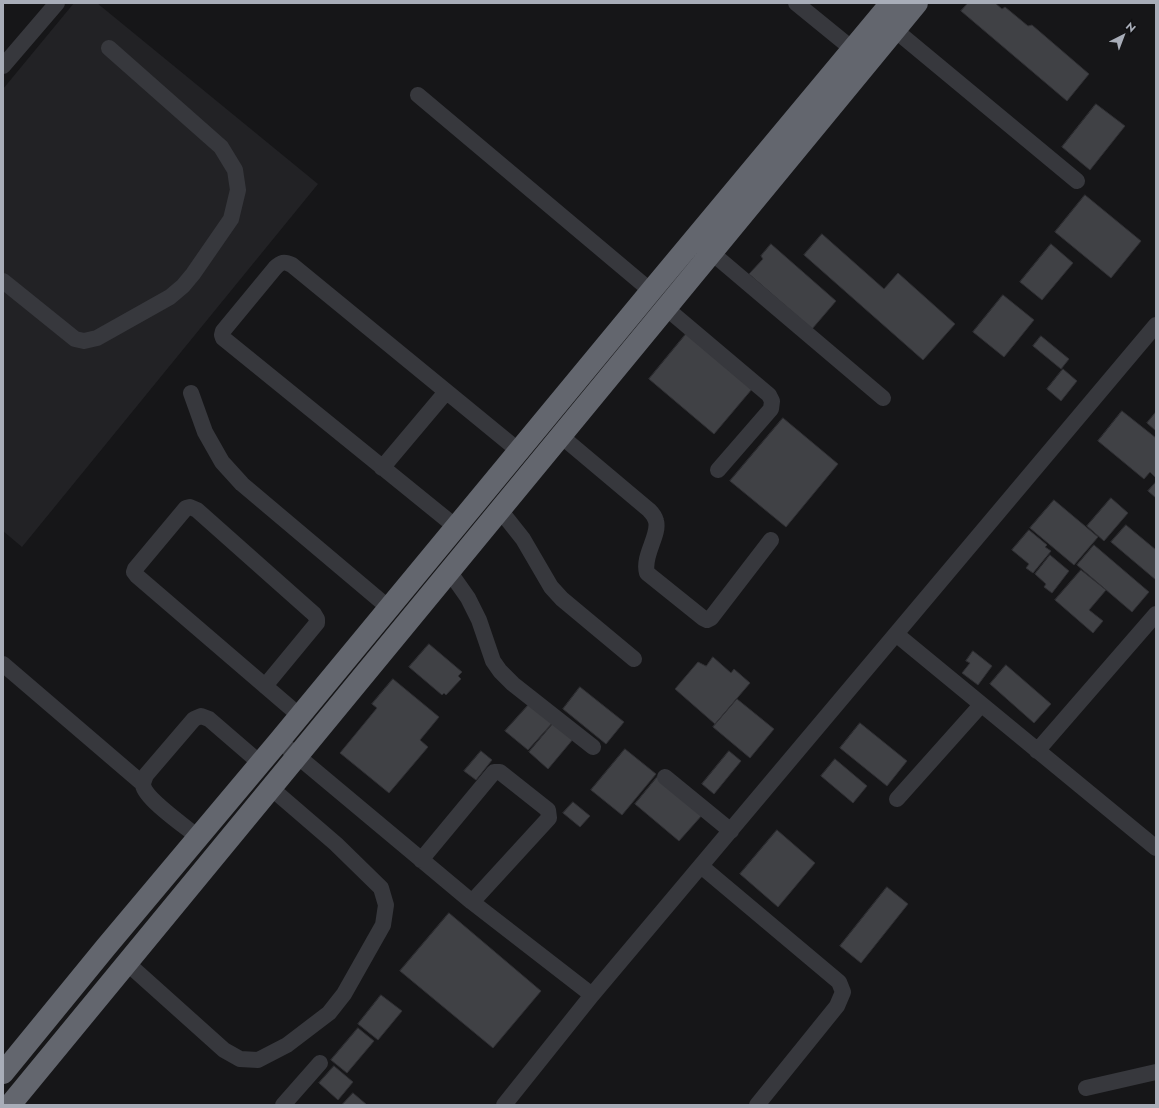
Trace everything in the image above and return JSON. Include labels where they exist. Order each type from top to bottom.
[{"type":"highway","points":[[10,1105],[712,253],[861,55],[891,3]]},
{"type":"highway","points":[[3,1073],[651,290],[861,55],[895,30],[917,3]]},
{"type":"street","points":[[3,66],[57,3]]},
{"type":"street","points":[[796,3],[861,55]]},
{"type":"street","points":[[895,30],[1077,181]]},
{"type":"street","points":[[3,280],[75,339],[84,341],[98,338],[170,297],[183,286],[231,219],[238,190],[235,170],[221,147],[109,48]]},
{"type":"street","points":[[418,95],[651,290]]},
{"type":"street","points":[[712,253],[883,398]]},
{"type":"street","points":[[456,527],[223,338],[223,330],[275,268],[280,263],[285,262],[292,265],[519,451]]},
{"type":"street","points":[[666,308],[769,395],[772,401],[771,409],[718,470]]},
{"type":"street","points":[[504,1105],[592,995],[1156,325]]},
{"type":"street","points":[[382,468],[446,392]]},
{"type":"street","points":[[191,393],[205,432],[222,462],[237,478],[389,608]]},
{"type":"street","points":[[561,436],[649,510],[656,519],[657,526],[646,563],[647,573],[707,620],[711,618],[771,540]]},
{"type":"street","points":[[265,686],[317,623],[317,619],[314,614],[197,510],[190,507],[186,508],[134,572],[137,576],[265,686],[300,716]]},
{"type":"street","points":[[500,510],[523,539],[551,587],[562,599],[634,660]]},
{"type":"street","points":[[449,571],[468,598],[479,620],[493,661],[500,672],[593,747]]},
{"type":"street","points":[[1037,751],[1156,614]]},
{"type":"street","points":[[896,634],[1156,848]]},
{"type":"street","points":[[3,664],[143,784],[147,793],[158,805],[198,837]]},
{"type":"street","points":[[896,799],[981,705]]},
{"type":"street","points":[[143,784],[146,775],[174,742],[194,719],[201,716],[209,719],[260,763]]},
{"type":"street","points":[[279,741],[472,902],[592,995]]},
{"type":"street","points":[[421,860],[494,772],[500,772],[548,810],[549,818],[472,902]]},
{"type":"street","points":[[665,778],[731,831]]},
{"type":"street","points":[[126,963],[224,1050],[240,1059],[258,1060],[287,1045],[329,1013],[344,994],[383,925],[386,905],[381,888],[336,844],[270,788]]},
{"type":"street","points":[[701,866],[839,982],[843,992],[837,1006],[757,1105]]},
{"type":"street","points":[[283,1105],[320,1063]]},
{"type":"street","points":[[1086,1088],[1156,1072]]},
{"type":"shaded area","points":[[74,3],[97,3],[318,184],[22,547],[3,531],[3,89]]},
{"type":"building","points":[[968,3],[995,3],[1002,9],[1005,7],[1028,26],[1032,25],[1089,74],[1067,101],[961,11]]},
{"type":"building","points":[[1096,104],[1125,126],[1090,170],[1062,147]]},
{"type":"building","points":[[1085,195],[1141,241],[1111,278],[1055,232]]},
{"type":"building","points":[[822,234],[884,289],[898,273],[955,324],[923,360],[804,255]]},
{"type":"building","points":[[771,244],[836,301],[812,329],[749,274],[763,259],[761,256]]},
{"type":"building","points":[[1051,244],[1073,263],[1042,300],[1020,282]]},
{"type":"building","points":[[1003,295],[1034,320],[1004,357],[973,332]]},
{"type":"building","points":[[686,334],[752,389],[714,434],[649,379]]},
{"type":"building","points":[[1041,336],[1069,359],[1061,369],[1033,346]]},
{"type":"building","points":[[1063,369],[1077,381],[1061,401],[1047,389]]},
{"type":"building","points":[[1122,411],[1156,438],[1155,477],[1150,472],[1144,479],[1098,441]]},
{"type":"building","points":[[1156,412],[1156,431],[1147,423]]},
{"type":"building","points":[[783,418],[838,464],[786,527],[730,481]]},
{"type":"building","points":[[1156,482],[1156,498],[1148,491]]},
{"type":"building","points":[[1111,498],[1128,513],[1104,541],[1087,526]]},
{"type":"building","points":[[1054,500],[1098,537],[1074,565],[1030,528]]},
{"type":"building","points":[[1126,525],[1156,550],[1156,580],[1111,542]]},
{"type":"building","points":[[1029,530],[1047,545],[1045,547],[1051,551],[1033,573],[1026,568],[1029,564],[1012,550]]},
{"type":"building","points":[[1094,545],[1149,592],[1132,612],[1077,565]]},
{"type":"building","points":[[1050,555],[1069,571],[1052,593],[1044,587],[1046,584],[1035,574]]},
{"type":"building","points":[[1081,570],[1106,590],[1089,610],[1103,621],[1093,633],[1055,600]]},
{"type":"building","points":[[429,644],[462,672],[458,676],[461,679],[446,695],[444,693],[442,695],[409,667]]},
{"type":"building","points":[[973,651],[992,666],[978,685],[962,673],[970,663],[966,661]]},
{"type":"building","points":[[713,657],[731,673],[734,669],[750,683],[715,724],[675,689],[698,662],[706,666]]},
{"type":"building","points":[[1006,665],[1051,704],[1034,723],[990,684]]},
{"type":"building","points":[[393,679],[439,717],[420,740],[428,747],[389,793],[340,753],[377,708],[372,704]]},
{"type":"building","points":[[580,687],[624,722],[606,744],[563,709]]},
{"type":"building","points":[[737,699],[774,729],[750,758],[713,727]]},
{"type":"building","points":[[532,701],[554,721],[528,750],[505,731]]},
{"type":"building","points":[[555,721],[574,738],[548,769],[529,752]]},
{"type":"building","points":[[860,723],[907,761],[887,786],[840,748]]},
{"type":"building","points":[[625,749],[656,774],[622,815],[591,790]]},
{"type":"building","points":[[481,751],[492,760],[476,780],[464,771]]},
{"type":"building","points":[[729,751],[741,761],[714,794],[702,784]]},
{"type":"building","points":[[835,759],[867,786],[853,803],[821,776]]},
{"type":"building","points":[[658,776],[703,814],[679,841],[635,804]]},
{"type":"building","points":[[573,802],[590,816],[580,827],[563,813]]},
{"type":"building","points":[[777,830],[815,863],[778,907],[740,874]]},
{"type":"building","points":[[887,887],[908,904],[861,963],[840,946]]},
{"type":"building","points":[[449,913],[541,991],[493,1048],[400,971]]},
{"type":"building","points":[[381,995],[402,1011],[378,1040],[358,1024]]},
{"type":"building","points":[[358,1028],[374,1041],[347,1073],[331,1060]]},
{"type":"building","points":[[334,1066],[353,1082],[338,1100],[319,1083]]},
{"type":"building","points":[[353,1093],[367,1105],[342,1105]]}]
